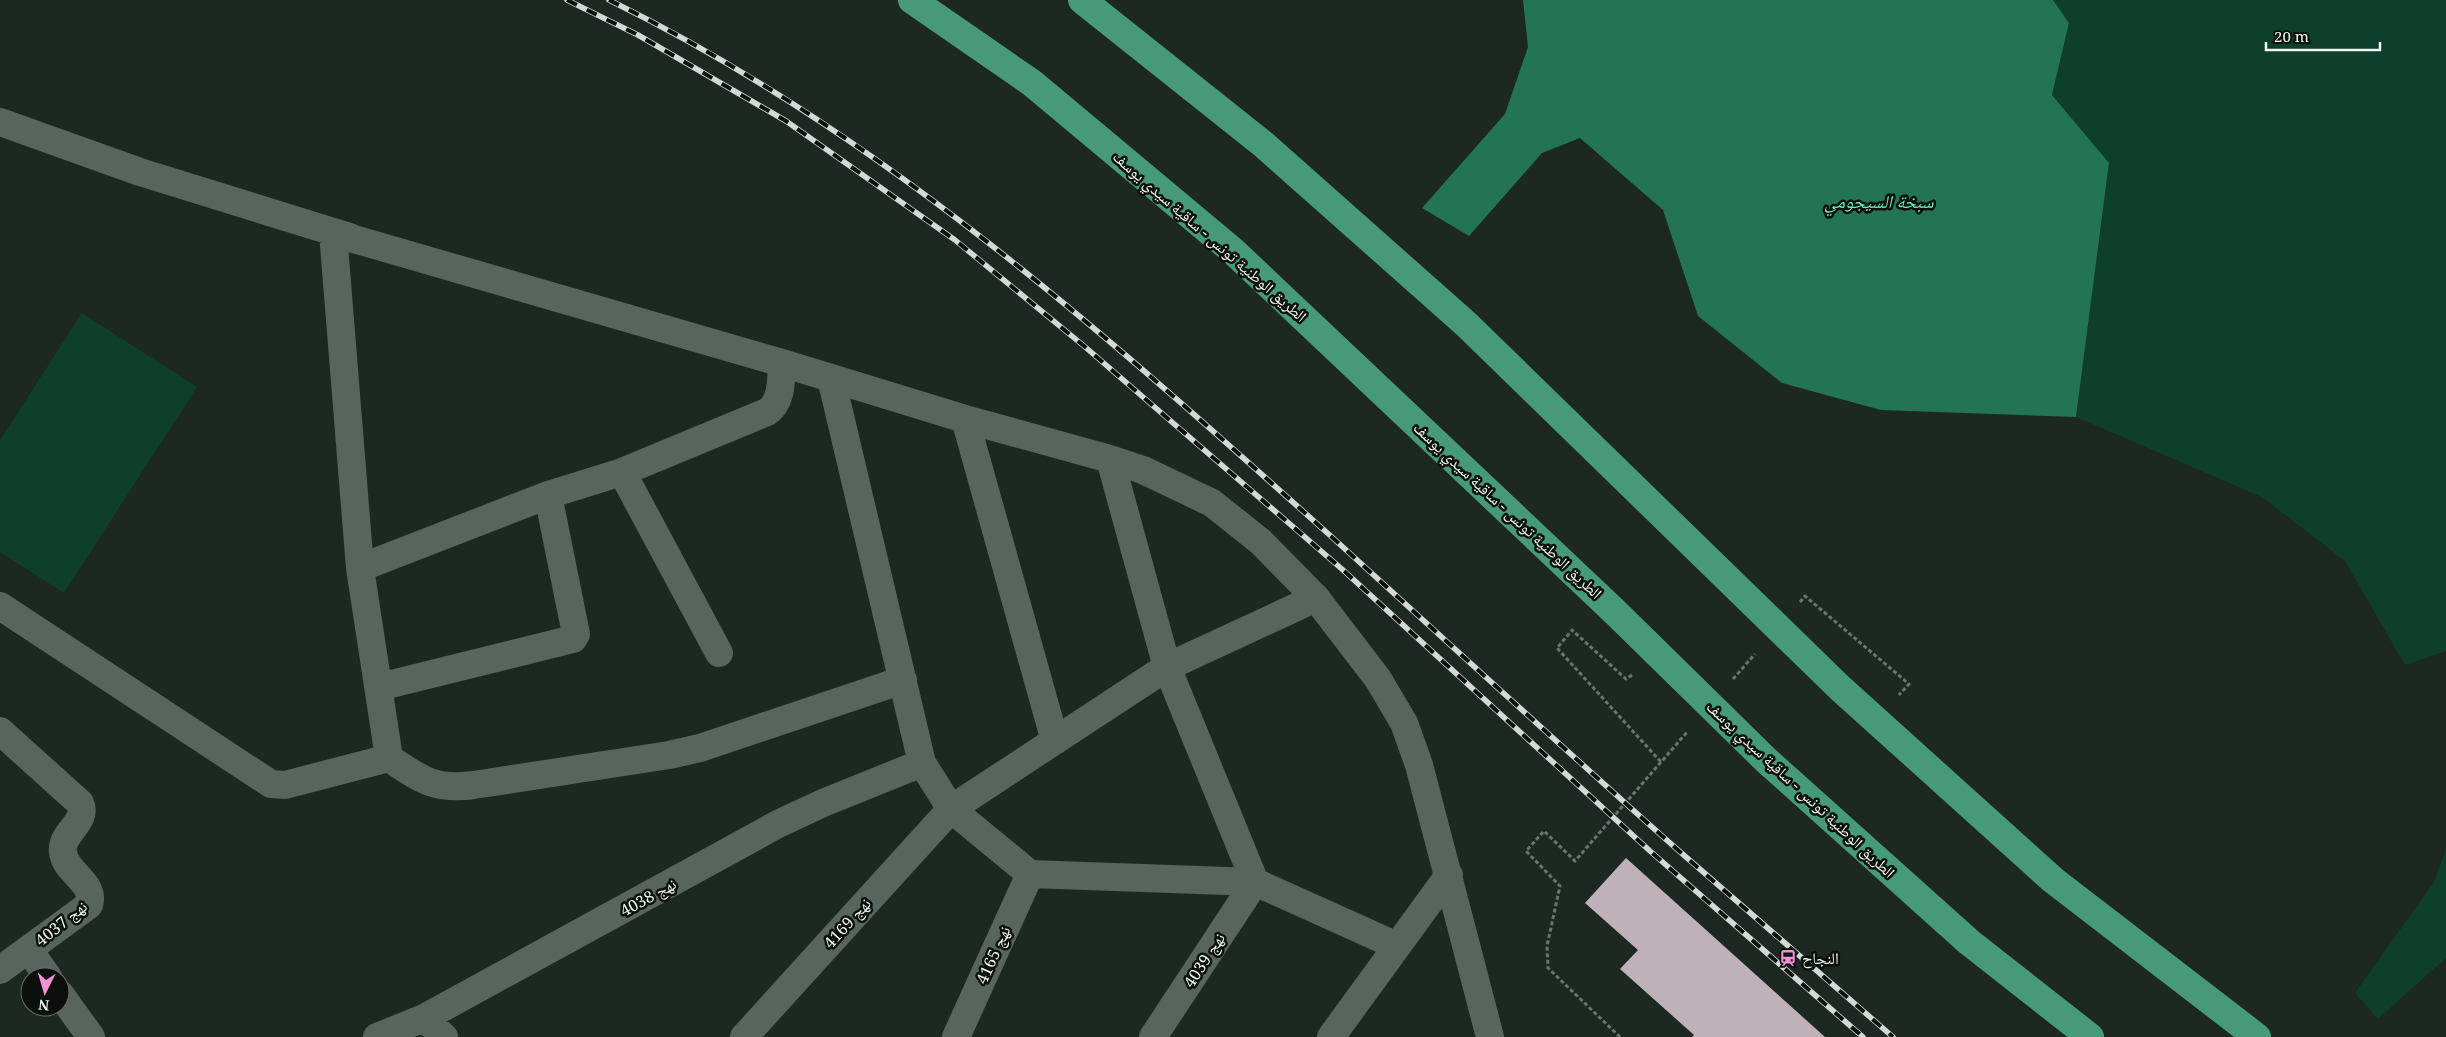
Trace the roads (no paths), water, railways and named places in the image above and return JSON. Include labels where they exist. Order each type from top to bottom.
[{"type":"highway","name":"الطريق الوطنية تونس - ساقية سيدي يوسف","points":[[912,0],[1032,83],[1233,251],[1662,658],[1766,760],[1970,942],[2090,1037]]},
{"type":"highway","points":[[1082,0],[1263,144],[1466,324],[1840,688],[2053,880],[2257,1037]]},
{"type":"street","points":[[0,122],[140,172],[354,239]]},
{"type":"street","points":[[903,680],[700,748],[669,755],[455,788],[439,786],[417,777],[389,758],[360,568],[333,233],[782,363],[965,419],[1110,459],[1144,470],[1212,503],[1261,542],[1316,598],[1378,679],[1404,723],[1419,765],[1449,874],[1490,1037]]},
{"type":"street","points":[[360,568],[548,495],[622,472],[767,412],[775,406],[778,398],[782,363]]},
{"type":"street","points":[[831,378],[922,763],[951,809],[1030,874],[1255,882],[1398,946]]},
{"type":"street","points":[[965,419],[1055,741]]},
{"type":"street","points":[[1110,459],[1167,667],[1255,882]]},
{"type":"street","points":[[622,472],[719,653]]},
{"type":"street","points":[[379,687],[573,639],[576,634],[548,495]]},
{"type":"street","name":"نهج 4169","points":[[744,1037],[951,809],[1167,667],[1316,598]]},
{"type":"street","points":[[0,606],[271,784],[285,785],[389,758]]},
{"type":"street","name":"نهج 4037","points":[[0,731],[80,802],[83,809],[82,815],[63,845],[62,851],[66,863],[88,889],[91,898],[89,905],[0,970]]},
{"type":"street","name":"نهج 4038","points":[[377,1037],[424,1018],[778,824],[858,788],[922,763]]},
{"type":"street","name":"نهج 4165","points":[[956,1037],[1030,874]]},
{"type":"street","points":[[1331,1037],[1449,874]]},
{"type":"street","name":"نهج 4039","points":[[1153,1037],[1255,882]]},
{"type":"street","points":[[29,950],[41,967]]},
{"type":"street","points":[[70,1008],[91,1037]]},
{"type":"street","points":[[424,1018],[444,1037]]},
{"type":"water","name":"سبخة السيجومي","points":[[1523,0],[2053,0],[2069,23],[2052,95],[2109,163],[2076,417],[1881,410],[1782,383],[1698,316],[1663,210],[1580,138],[1542,153],[1469,236],[1422,208],[1505,114],[1528,47]]},
{"type":"railway","points":[[567,0],[638,35],[786,121],[955,240],[1084,346],[1343,570],[1650,851],[1863,1037]]},
{"type":"railway","points":[[609,0],[709,53],[806,112],[899,176],[990,244],[1078,315],[1250,464],[1661,835],[1893,1037]]},
{"type":"place","name":"النجاح","points":[[1788,958]]}]
